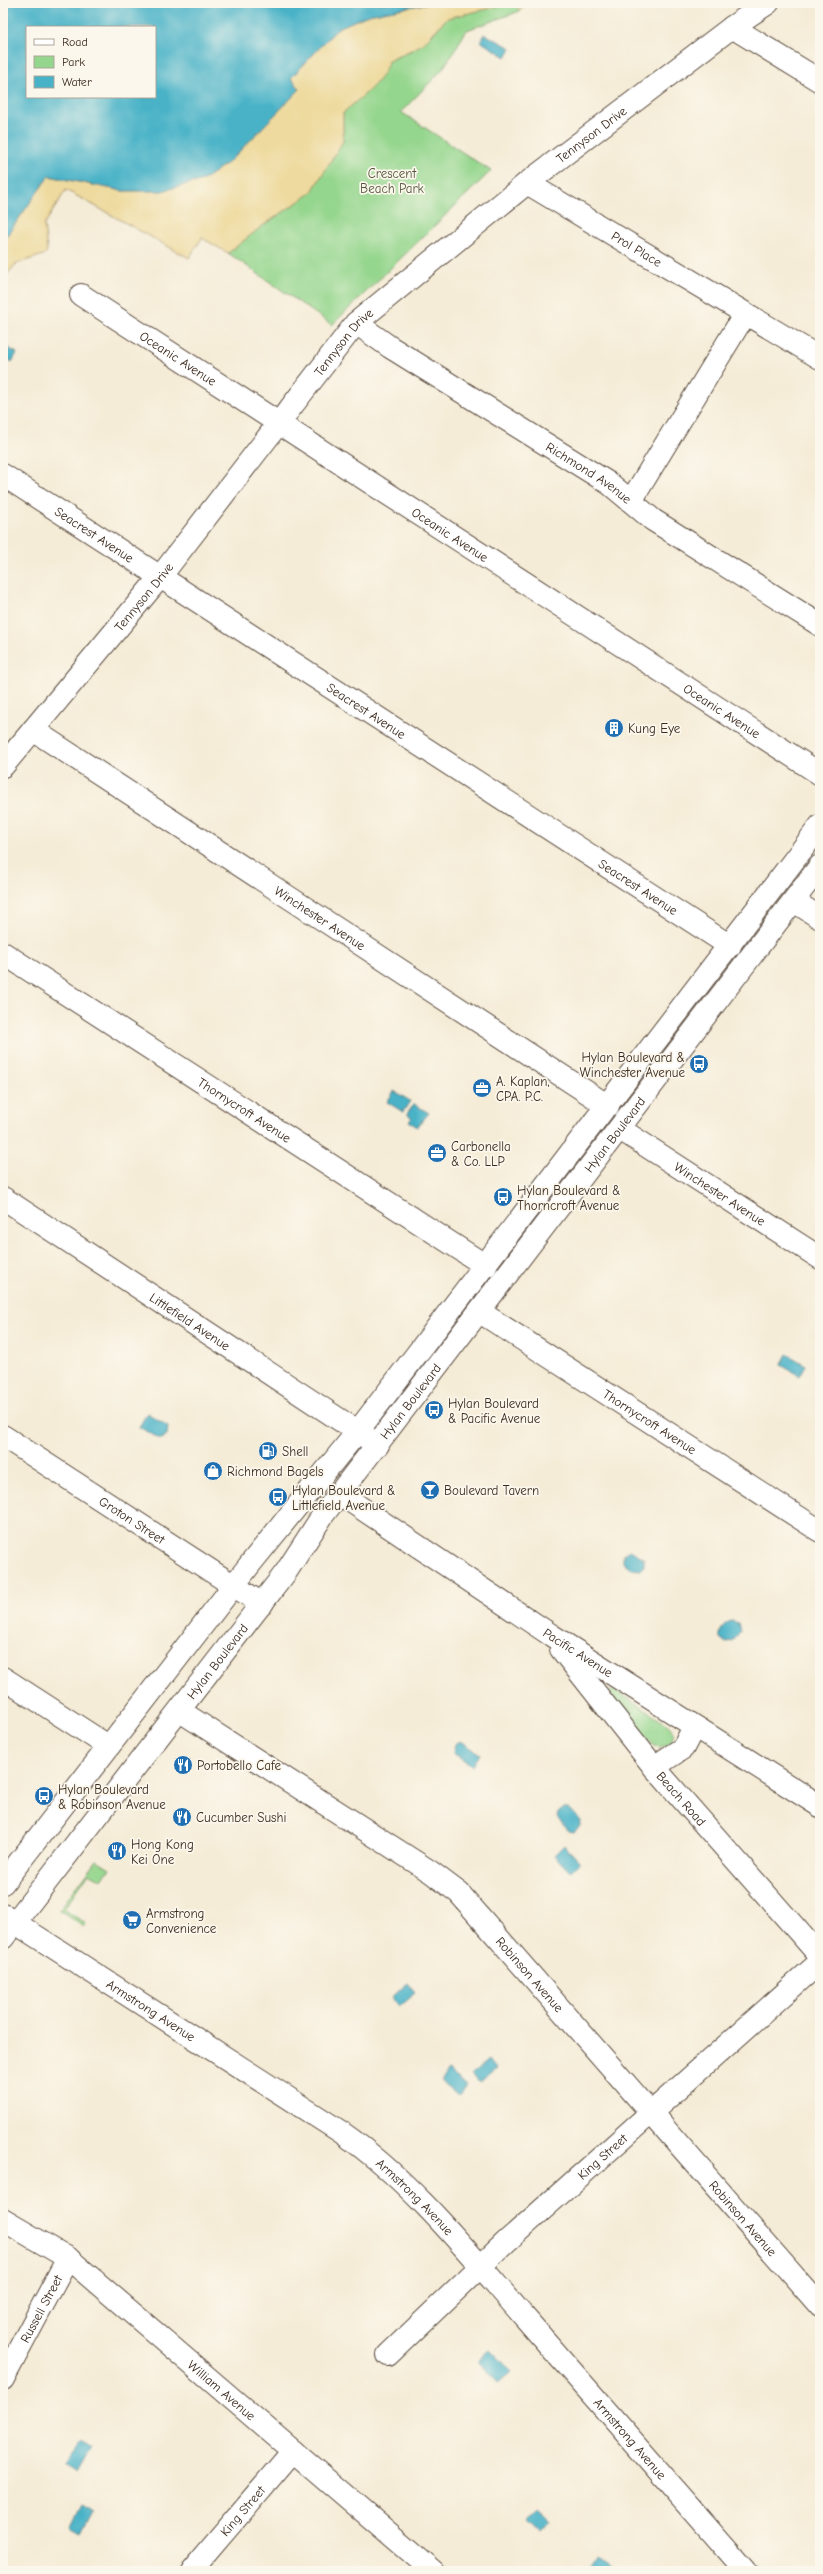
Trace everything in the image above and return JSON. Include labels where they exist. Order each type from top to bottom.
[{"type":"street","name":"Tennyson Drive","points":[[3,766],[160,577],[356,323],[527,184],[732,26],[768,3]]},
{"type":"street","points":[[732,26],[820,81]]},
{"type":"street","name":"Prol Place","points":[[527,184],[820,358]]},
{"type":"street","name":"Oceanic Avenue","points":[[81,295],[820,774]]},
{"type":"street","points":[[630,501],[745,314]]},
{"type":"street","name":"Richmond Avenue","points":[[356,323],[397,351],[610,484],[653,520],[820,625]]},
{"type":"street","name":"Seacrest Avenue","points":[[3,475],[730,946]]},
{"type":"street","name":"Winchester Avenue","points":[[33,730],[608,1106]]},
{"type":"street","name":"Hylan Boulevard","points":[[3,1883],[108,1746],[358,1432],[820,826]]},
{"type":"street","name":"Hylan Boulevard","points":[[7,1925],[180,1711],[262,1604],[340,1494],[820,866]]},
{"type":"street","points":[[794,901],[820,918]]},
{"type":"street","name":"Thornycroft Avenue","points":[[3,953],[486,1266]]},
{"type":"street","name":"Winchester Avenue","points":[[620,1128],[820,1258]]},
{"type":"street","name":"Littlefield Avenue","points":[[3,1198],[378,1445]]},
{"type":"street","name":"Thornycroft Avenue","points":[[480,1312],[820,1531]]},
{"type":"street","name":"Groton Street","points":[[3,1436],[262,1604]]},
{"type":"street","name":"Pacific Avenue","points":[[340,1494],[551,1635],[820,1806]]},
{"type":"street","name":"Beach Road","points":[[551,1635],[654,1768],[820,1956]]},
{"type":"street","points":[[3,1678],[108,1746]]},
{"type":"street","name":"Robinson Avenue","points":[[180,1711],[431,1872],[459,1894],[652,2112],[820,2306]]},
{"type":"street","points":[[654,1768],[683,1748],[694,1727]]},
{"type":"street","name":"Armstrong Avenue","points":[[7,1925],[359,2145],[413,2194],[480,2266],[746,2571]]},
{"type":"street","name":"King Street","points":[[388,2355],[480,2266],[820,1962]]},
{"type":"street","name":"William Avenue","points":[[3,2220],[68,2258],[433,2571]]},
{"type":"street","name":"Russell Street","points":[[3,2379],[68,2258]]},
{"type":"street","name":"King Street","points":[[191,2571],[293,2451]]},
{"type":"green space","name":"Crescent Beach Park","points":[[515,3],[520,11],[467,30],[442,70],[401,112],[491,171],[332,325],[228,253],[261,227],[311,193],[343,141],[343,113],[367,91],[388,61],[409,52],[433,34],[447,18]]},
{"type":"green space","points":[[611,1690],[617,1691],[671,1727],[673,1731],[672,1740],[661,1747],[652,1744],[611,1700],[609,1695]]},
{"type":"green space","points":[[97,1860],[110,1868],[102,1880],[89,1873],[64,1909],[86,1924],[84,1927],[59,1910]]},
{"type":"sand","points":[[430,3],[514,3],[447,18],[423,44],[388,61],[386,69],[376,83],[343,113],[343,141],[311,193],[261,227],[228,253],[202,238],[189,258],[66,190],[44,225],[47,249],[46,254],[16,264],[3,279],[3,241],[49,176],[123,191],[162,191],[203,180],[230,161],[300,89],[291,78],[338,28],[368,15]]},
{"type":"sand","points":[[514,3],[527,3],[520,11]]},
{"type":"water","points":[[3,3],[430,3],[368,15],[338,28],[291,78],[300,89],[230,161],[203,180],[162,191],[123,191],[49,176],[3,241]]},
{"type":"water","points":[[485,34],[511,48],[506,57],[481,41]]},
{"type":"water","points":[[3,345],[17,353],[12,362],[3,356]]},
{"type":"water","points":[[394,1091],[410,1101],[403,1112],[387,1102]]},
{"type":"water","points":[[414,1104],[429,1113],[417,1127],[409,1121],[412,1118],[407,1114]]},
{"type":"water","points":[[787,1354],[806,1365],[800,1376],[781,1365]]},
{"type":"water","points":[[147,1413],[168,1426],[167,1436],[160,1439],[139,1427]]},
{"type":"water","points":[[630,1550],[644,1558],[644,1566],[640,1570],[632,1569],[623,1562],[623,1554]]},
{"type":"water","points":[[733,1621],[738,1623],[740,1631],[734,1640],[726,1643],[720,1638],[720,1632],[725,1624]]},
{"type":"water","points":[[461,1741],[480,1754],[473,1766],[453,1753],[455,1744]]},
{"type":"water","points":[[564,1808],[569,1808],[581,1821],[580,1826],[574,1832],[569,1831],[557,1818],[558,1813]]},
{"type":"water","points":[[564,1845],[580,1862],[570,1872],[554,1855]]},
{"type":"water","points":[[408,1983],[416,1993],[399,2007],[391,1997]]},
{"type":"water","points":[[489,2060],[496,2069],[479,2083],[472,2074]]},
{"type":"water","points":[[448,2071],[467,2085],[459,2096],[440,2081]]},
{"type":"water","points":[[490,2350],[511,2372],[498,2383],[478,2361]]},
{"type":"water","points":[[78,2439],[91,2446],[77,2471],[65,2463]]},
{"type":"water","points":[[82,2505],[93,2511],[81,2534],[70,2528]]},
{"type":"water","points":[[536,2508],[549,2521],[541,2530],[527,2517]]},
{"type":"water","points":[[597,2560],[608,2569],[606,2571],[587,2571]]},
{"type":"place","name":"Kung Eye","points":[[614,728]]},
{"type":"place","name":"Hylan Boulevard & Winchester Avenue","points":[[699,1064]]},
{"type":"place","name":"A. Kaplan, CPA. P.C.","points":[[482,1088]]},
{"type":"place","name":"Carbonella & Co. LLP","points":[[437,1153]]},
{"type":"place","name":"Hylan Boulevard & Thorncroft Avenue","points":[[503,1197]]},
{"type":"place","name":"Hylan Boulevard & Pacific Avenue","points":[[434,1410]]},
{"type":"place","name":"Shell","points":[[268,1451]]},
{"type":"place","name":"Richmond Bagels","points":[[213,1471]]},
{"type":"place","name":"Boulevard Tavern","points":[[430,1490]]},
{"type":"place","name":"Hylan Boulevard & Littlefield Avenue","points":[[278,1497]]},
{"type":"place","name":"Portobello Cafe","points":[[183,1765]]},
{"type":"place","name":"Hylan Boulevard & Robinson Avenue","points":[[44,1796]]},
{"type":"place","name":"Cucumber Sushi","points":[[182,1817]]},
{"type":"place","name":"Hong Kong Kei One","points":[[117,1851]]},
{"type":"place","name":"Armstrong Convenience","points":[[132,1920]]}]
